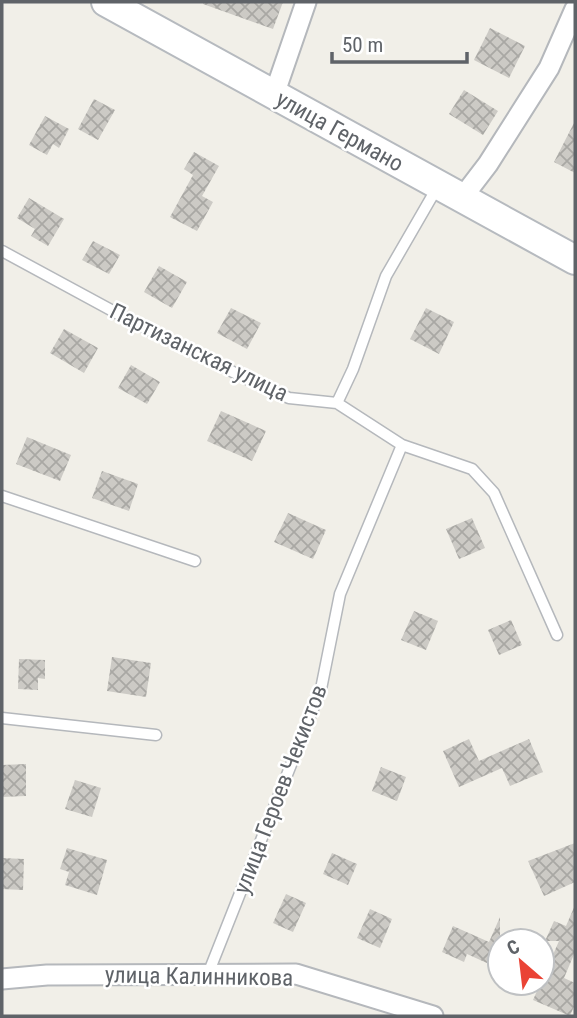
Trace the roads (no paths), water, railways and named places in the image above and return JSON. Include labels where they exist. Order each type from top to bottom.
[{"type":"main road","name":"улица Германо","points":[[106,2],[575,260]]},
{"type":"street","points":[[274,95],[306,2]]},
{"type":"street","points":[[450,192],[488,164],[549,68],[575,9]]},
{"type":"street","name":"улица Калинникова","points":[[2,979],[47,975],[296,974],[433,1016]]},
{"type":"lane","points":[[450,192],[386,276],[353,369],[337,403],[402,445],[472,469],[494,493],[557,635]]},
{"type":"lane","name":"Партизанская улица","points":[[2,251],[135,323],[247,379],[289,398],[337,403]]},
{"type":"lane","name":"улица Героев Чекистов","points":[[208,974],[321,689],[340,594],[402,445]]},
{"type":"lane","points":[[2,496],[195,561]]},
{"type":"lane","points":[[2,718],[156,735]]}]
